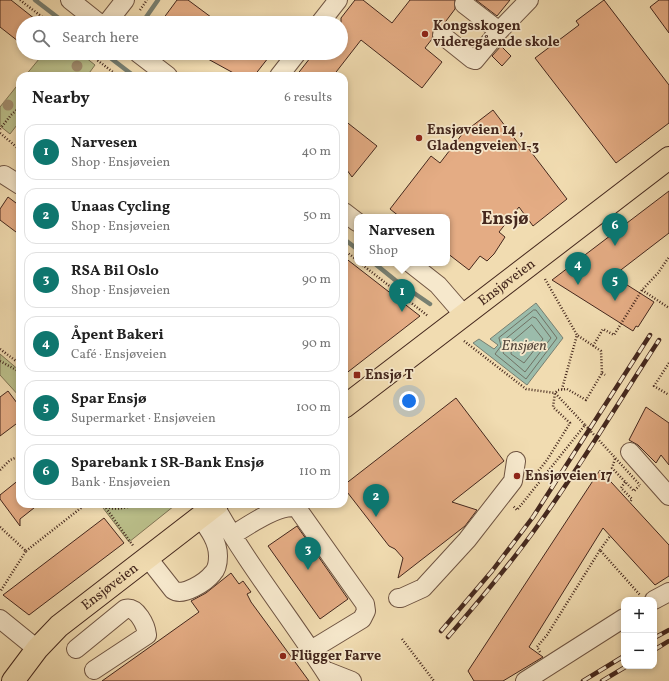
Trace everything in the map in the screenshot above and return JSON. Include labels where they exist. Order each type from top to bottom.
[{"type":"main road","name":"Ensjøveien","points":[[348,404],[669,158]]},
{"type":"main road","name":"Ensjøveien","points":[[13,681],[37,649],[59,626],[141,553],[211,509]]},
{"type":"street","points":[[70,0],[90,16]]},
{"type":"street","points":[[113,16],[125,0]]},
{"type":"street","points":[[325,16],[338,0]]},
{"type":"street","points":[[442,35],[469,57],[475,60],[499,31],[529,0]]},
{"type":"street","points":[[464,4],[499,31]]},
{"type":"street","points":[[147,60],[163,72]]},
{"type":"street","points":[[282,72],[292,60]]},
{"type":"street","points":[[4,175],[16,182]]},
{"type":"street","points":[[414,266],[438,285],[464,315]]},
{"type":"street","points":[[630,452],[669,496]]},
{"type":"street","points":[[398,598],[423,588],[467,540],[513,482],[516,461]]},
{"type":"street","points":[[233,535],[275,512],[287,508]]},
{"type":"street","points":[[297,508],[365,604],[365,615],[356,623],[311,650]]},
{"type":"street","points":[[141,553],[173,590],[179,593],[187,592],[212,574],[217,562],[216,546],[211,532],[211,509]]},
{"type":"street","points":[[211,509],[233,535],[328,676],[352,681]]},
{"type":"street","points":[[657,598],[669,592]]},
{"type":"street","points":[[76,649],[125,609],[130,608],[135,610],[147,628],[147,635],[94,670]]},
{"type":"street","points":[[0,618],[37,649]]},
{"type":"street","points":[[525,681],[621,620]]},
{"type":"path","points":[[20,0],[41,16]]},
{"type":"path","points":[[97,60],[113,72]]},
{"type":"path","points":[[0,129],[16,111]]},
{"type":"path","points":[[0,134],[16,147]]},
{"type":"path","points":[[593,346],[603,329],[614,335],[642,290],[658,273],[669,256]]},
{"type":"path","points":[[364,266],[428,316]]},
{"type":"path","points":[[464,341],[526,389],[555,393],[562,389],[567,389],[586,400],[602,373],[601,351],[577,335],[545,279]]},
{"type":"path","points":[[642,290],[669,308]]},
{"type":"path","points":[[562,389],[577,335]]},
{"type":"path","points":[[0,349],[16,361]]},
{"type":"path","points":[[0,361],[16,370]]},
{"type":"path","points":[[669,362],[654,386],[669,395]]},
{"type":"path","points":[[555,393],[640,485],[634,491],[612,468]]},
{"type":"path","points":[[529,482],[547,460],[570,423],[553,408],[555,393]]},
{"type":"path","points":[[516,499],[511,505],[517,510],[585,425]]},
{"type":"path","points":[[0,470],[10,460],[16,458]]},
{"type":"path","points":[[625,482],[621,488],[632,500],[630,502]]},
{"type":"path","points":[[0,592],[26,551],[81,508]]},
{"type":"path","points":[[106,508],[141,553]]},
{"type":"path","points":[[0,527],[26,551]]},
{"type":"path","points":[[547,635],[610,536]]},
{"type":"path","points":[[600,550],[641,597]]},
{"type":"path","points":[[402,639],[434,681]]},
{"type":"green space","points":[[38,60],[89,60],[95,65],[90,72],[28,72]]},
{"type":"green space","points":[[16,87],[16,126],[10,134],[0,126],[0,107]]},
{"type":"green space","points":[[0,354],[16,368],[16,393],[0,375]]},
{"type":"green space","points":[[103,508],[172,508],[129,542]]},
{"type":"water","name":"Ensjøen","points":[[536,303],[563,338],[527,385],[473,343],[479,339],[494,349],[498,345],[490,339]]},
{"type":"building","points":[[0,0],[11,0],[31,16],[16,16],[16,40],[0,27]]},
{"type":"building","points":[[177,0],[188,0],[210,16],[165,16]]},
{"type":"building","points":[[355,0],[363,0],[392,23],[410,0],[455,0],[455,9],[443,25],[434,29],[432,39],[425,48],[442,62],[422,88],[361,40],[348,57],[348,16],[343,16]]},
{"type":"building","points":[[476,0],[510,0],[497,16]]},
{"type":"building","points":[[604,0],[669,85],[669,123],[616,163],[535,58],[579,25],[576,21]]},
{"type":"building","points":[[659,0],[669,0],[669,33],[650,7]]},
{"type":"building","points":[[501,46],[511,56],[502,66],[492,56]]},
{"type":"building","points":[[210,60],[267,60],[257,72],[232,72]]},
{"type":"building","points":[[309,60],[345,60],[336,72],[299,72]]},
{"type":"building","points":[[493,110],[521,147],[525,144],[567,199],[533,226],[519,207],[499,232],[505,237],[494,254],[487,261],[480,256],[469,270],[450,255],[450,214],[396,214],[390,209],[431,156],[440,163],[463,133]]},
{"type":"building","points":[[348,123],[377,146],[352,177],[348,172]]},
{"type":"building","points":[[669,191],[669,233],[613,276],[654,302],[638,327],[636,326],[633,331],[552,280]]},
{"type":"building","points":[[8,197],[16,203],[16,232],[0,220],[0,209]]},
{"type":"building","points":[[348,260],[354,266],[420,316],[348,372]]},
{"type":"building","points":[[8,391],[16,402],[16,424],[0,436],[0,397]]},
{"type":"building","points":[[456,398],[504,461],[452,502],[477,510],[465,526],[398,578],[403,558],[395,549],[389,546],[348,493],[348,482]]},
{"type":"building","points":[[646,407],[669,423],[669,465],[661,455],[656,463],[638,445],[629,440]]},
{"type":"building","points":[[600,470],[669,545],[669,576],[655,585],[603,528],[529,647],[543,657],[503,681],[474,681],[468,671]]},
{"type":"building","points":[[16,482],[16,508],[34,508],[20,519],[20,526],[0,499],[0,495]]},
{"type":"building","points":[[104,518],[124,543],[29,615],[3,595]]},
{"type":"building","points":[[297,526],[348,599],[320,619],[268,546]]},
{"type":"building","points":[[231,573],[239,584],[243,581],[251,592],[247,594],[251,602],[309,681],[102,681],[199,612],[191,601],[206,593]]},
{"type":"waterway","points":[[35,0],[56,16]]},
{"type":"waterway","points":[[147,16],[158,0]]},
{"type":"waterway","points":[[113,60],[129,72]]},
{"type":"waterway","points":[[348,242],[354,247]]},
{"type":"waterway","points":[[378,266],[430,304]]},
{"type":"railway","points":[[441,631],[492,571],[533,517],[650,335]]},
{"type":"railway","points":[[448,637],[519,551],[557,499],[659,340]]},
{"type":"railway","points":[[657,636],[669,630]]},
{"type":"railway","points":[[657,648],[669,641]]},
{"type":"railway","points":[[583,681],[621,658]]},
{"type":"railway","points":[[602,681],[622,669]]},
{"type":"place","name":"Kongsskogen videregående skole","points":[[425,34]]},
{"type":"place","name":"Ensjøveien 14 , Gladengveien 1-3","points":[[419,138]]},
{"type":"place","name":"Sparebank 1 SR-Bank Ensjø","points":[[615,246]]},
{"type":"place","name":"Åpent Bakeri","points":[[578,285]]},
{"type":"place","name":"Spar Ensjø","points":[[615,301]]},
{"type":"place","name":"Narvesen","points":[[402,312]]},
{"type":"place","name":"Ensjø T","points":[[357,375]]},
{"type":"place","name":"Ensjøveien 17","points":[[517,476]]},
{"type":"place","name":"Unaas Cycling","points":[[376,517]]},
{"type":"place","name":"RSA Bil Oslo","points":[[308,570]]},
{"type":"place","name":"Flügger Farve","points":[[283,656]]},
{"type":"district","name":"Ensjø","points":[[505,219]]}]
